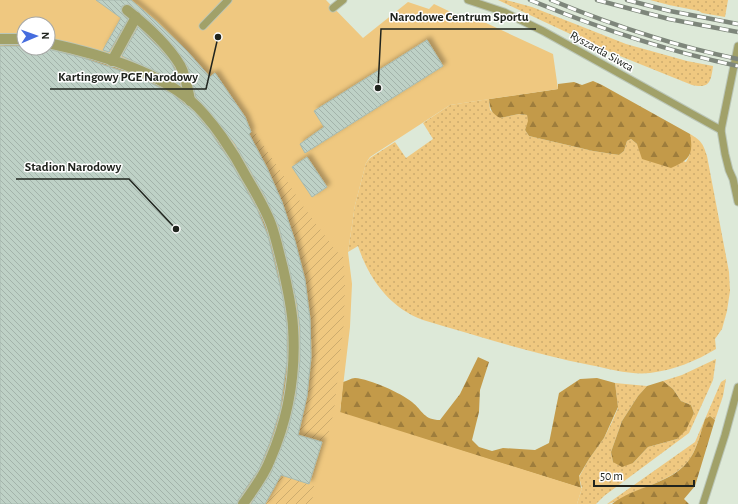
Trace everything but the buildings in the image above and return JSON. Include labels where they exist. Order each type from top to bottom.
[{"type":"street","points":[[127,10],[155,35],[181,66],[186,80],[190,101]]},
{"type":"street","points":[[112,61],[136,17]]},
{"type":"street","points":[[0,39],[16,39]]},
{"type":"street","points":[[56,45],[131,68],[165,83],[190,101],[216,128],[239,162],[270,223],[277,244],[289,294],[294,327],[293,371],[287,408],[270,461],[243,504]]},
{"type":"lane","points":[[203,26],[228,0]]},
{"type":"lane","points":[[334,8],[343,0]]},
{"type":"lane","name":"Ryszarda Siwca","points":[[468,0],[504,12],[543,31],[721,130]]},
{"type":"lane","points":[[738,46],[721,130],[729,170],[736,181],[738,202]]},
{"type":"lane","points":[[703,504],[725,435],[738,387]]},
{"type":"shaded area","points":[[0,0],[326,0],[363,38],[408,2],[429,9],[434,4],[457,15],[486,23],[553,54],[558,89],[450,105],[370,157],[366,163],[355,205],[348,252],[352,284],[350,327],[340,412],[582,488],[577,504],[0,504]]},
{"type":"shaded area","points":[[498,0],[506,0],[532,7],[626,44],[687,61],[713,66],[710,80],[703,86],[692,85],[600,48]]},
{"type":"shaded area","points":[[650,0],[728,0],[725,17]]},
{"type":"shaded area","points":[[489,99],[490,110],[500,118],[519,114],[527,115],[529,121],[525,130],[529,136],[593,151],[619,155],[624,151],[627,141],[631,139],[637,144],[686,162],[690,154],[690,134],[700,141],[707,156],[729,272],[730,291],[727,311],[722,329],[715,339],[716,349],[693,361],[668,370],[650,373],[620,371],[569,361],[423,320],[400,308],[382,291],[368,270],[358,246],[348,252],[355,205],[366,163],[370,158],[395,142],[406,158],[433,139],[423,123],[450,105]]},
{"type":"shaded area","points":[[254,130],[303,206],[337,252],[343,255],[345,285],[344,322],[334,411],[326,443],[298,435],[307,396],[311,357],[305,280],[295,241],[282,202],[267,168],[249,134]]},
{"type":"shaded area","points":[[716,359],[713,380],[689,433],[604,496],[596,504],[577,504],[582,488],[579,477],[589,459],[604,438],[618,408],[615,383],[647,386],[638,396],[622,421],[611,452],[613,462],[633,463],[648,447],[677,439],[694,413],[691,405],[681,401],[673,389],[663,381],[682,375]]},
{"type":"shaded area","points":[[726,379],[723,396],[715,420],[710,416],[705,419],[696,448],[686,463],[665,479],[607,504],[695,442],[721,382]]},
{"type":"shaded area","points":[[281,476],[314,485],[312,504],[265,504]]},
{"type":"green space","points":[[593,81],[690,134],[691,147],[689,156],[671,168],[642,159],[637,144],[631,139],[627,141],[624,151],[619,155],[593,151],[529,136],[525,130],[528,121],[527,115],[519,114],[500,118],[493,112],[490,105],[489,99],[558,89],[558,84],[574,82],[582,85]]},
{"type":"green space","points":[[478,357],[489,362],[480,390],[479,412],[472,440],[479,447],[492,451],[503,448],[535,450],[549,443],[559,393],[580,379],[597,378],[615,383],[618,407],[604,438],[579,476],[581,488],[340,413],[343,382],[355,378],[369,381],[393,391],[407,398],[427,417],[440,420],[460,394]]},
{"type":"green space","points":[[663,381],[673,389],[681,401],[691,405],[694,413],[686,430],[677,439],[648,447],[633,463],[622,467],[613,462],[611,452],[622,421],[638,396],[647,386]]},
{"type":"green space","points":[[710,416],[715,420],[695,486],[684,499],[689,504],[612,504],[631,493],[665,479],[684,466],[696,448],[705,419]]},
{"type":"railway","points":[[530,0],[632,38],[738,66]]},
{"type":"railway","points":[[551,0],[643,34],[690,48],[738,59]]},
{"type":"railway","points":[[597,0],[669,19],[738,32]]},
{"type":"railway","points":[[627,0],[670,11],[738,24]]},
{"type":"place","name":"Kartingowy PGE Narodowy","points":[[218,37]]},
{"type":"place","name":"Narodowe Centrum Sportu","points":[[378,88]]},
{"type":"place","name":"Stadion Narodowy","points":[[176,229]]}]
